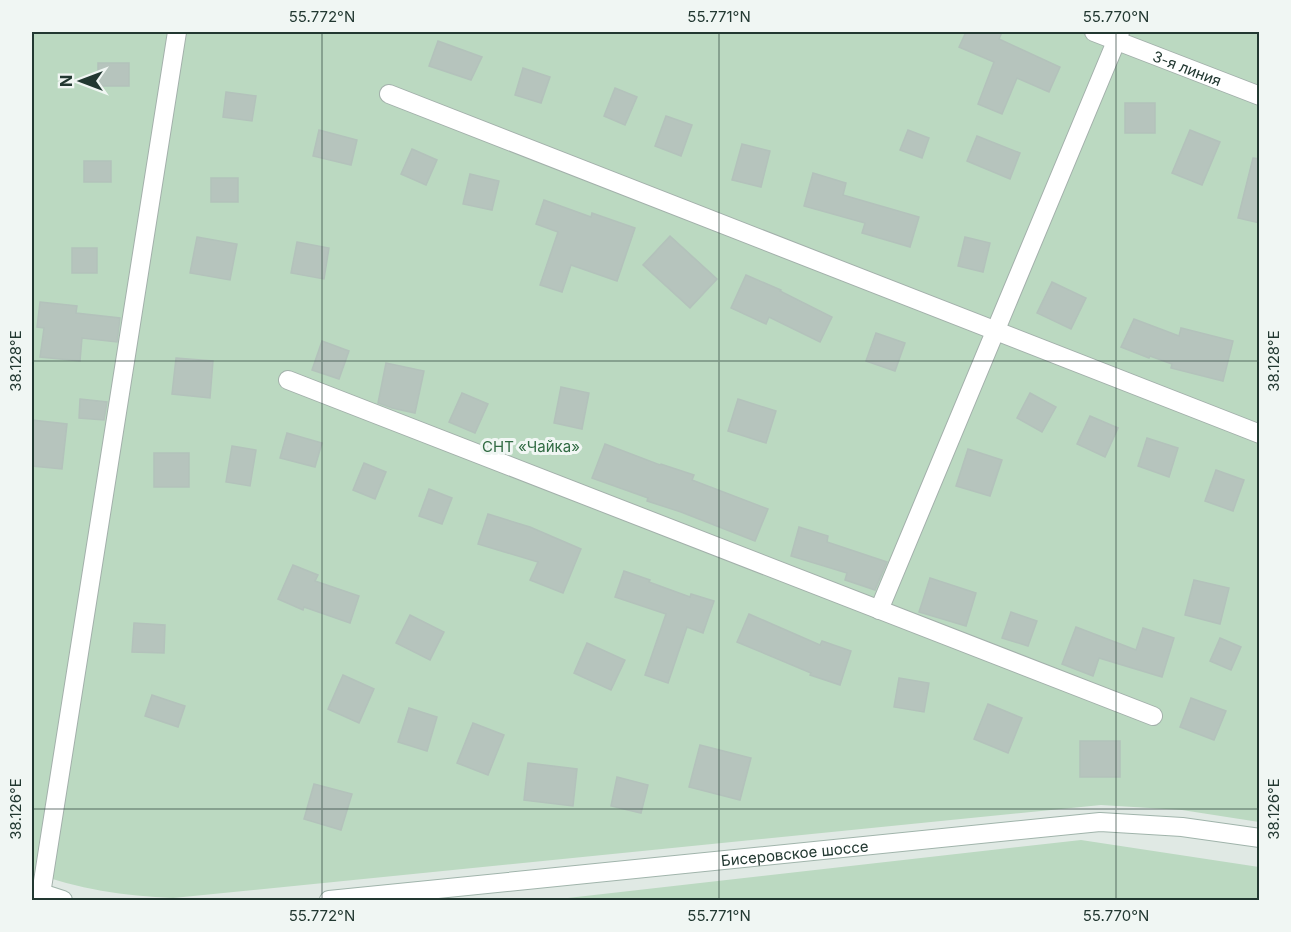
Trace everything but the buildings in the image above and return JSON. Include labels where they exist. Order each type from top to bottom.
[{"type":"street","points":[[63,900],[36,892],[177,32]]},
{"type":"street","name":"3-я линия","points":[[1094,32],[1119,36],[1260,96]]},
{"type":"street","points":[[879,610],[1119,36]]},
{"type":"street","points":[[389,94],[1260,434]]},
{"type":"street","points":[[288,380],[1153,716]]},
{"type":"street","name":"Бисеровское шоссе","points":[[329,900],[1100,822],[1182,827],[1260,838]]},
{"type":"green space","name":"СНТ «Чайка»","points":[[32,32],[1259,32],[1259,822],[1182,810],[1101,805],[173,898],[101,891],[32,872]]},
{"type":"green space","points":[[1081,840],[1259,867],[1259,900],[550,900]]}]
